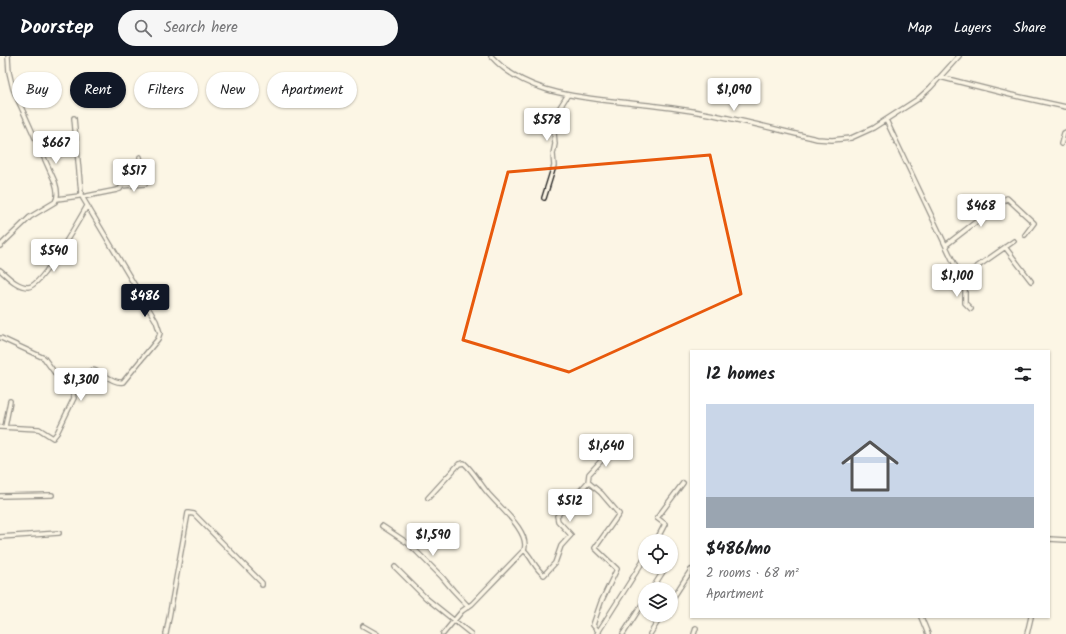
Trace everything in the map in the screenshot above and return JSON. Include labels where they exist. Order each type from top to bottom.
[{"type":"street","points":[[0,246],[30,217],[53,204],[57,199],[55,182],[14,89],[9,72],[8,56]]},
{"type":"street","points":[[491,56],[496,62],[523,81],[567,96],[699,112],[817,139],[832,140],[851,138],[873,128],[918,99],[959,56]]},
{"type":"street","points":[[940,77],[1066,107]]},
{"type":"street","points":[[544,198],[554,166],[553,154],[555,144],[553,121],[556,112],[567,96]]},
{"type":"street","points":[[73,393],[87,373],[92,370],[116,382],[123,382],[158,339],[160,333],[156,321],[81,196],[74,118]]},
{"type":"street","points":[[886,120],[961,278],[965,290],[965,303],[971,309]]},
{"type":"street","points":[[1060,144],[1064,133],[1066,132]]},
{"type":"street","points":[[57,199],[117,190],[122,186],[145,184],[140,157]]},
{"type":"street","points":[[946,245],[1007,198],[1034,223],[1025,235]]},
{"type":"street","points":[[0,270],[21,286],[30,287],[34,285],[49,267],[87,206]]},
{"type":"street","points":[[961,278],[1014,241]]},
{"type":"street","points":[[1005,247],[1031,281]]},
{"type":"street","points":[[1,338],[44,358],[57,376],[73,393],[74,400],[53,438],[39,429],[2,427],[10,400]]},
{"type":"street","points":[[524,550],[544,575],[555,563],[561,546],[570,535],[558,521],[557,516],[588,482],[589,474],[613,448]]},
{"type":"street","points":[[428,498],[459,464],[464,463],[487,492],[509,515],[525,539],[524,550],[477,599],[462,611],[443,634]]},
{"type":"street","points":[[588,482],[619,514],[595,548],[617,569],[601,602],[593,624],[598,633],[638,569]]},
{"type":"street","points":[[660,534],[665,524],[657,518],[683,483]]},
{"type":"street","points":[[0,496],[52,495]]},
{"type":"street","points":[[166,634],[188,513],[194,514],[262,583],[262,585]]},
{"type":"street","points":[[382,526],[416,550],[468,606]]},
{"type":"street","points":[[0,536],[59,533]]},
{"type":"street","points":[[1050,539],[1066,540]]},
{"type":"street","points":[[395,567],[426,598],[471,634]]},
{"type":"street","points":[[678,590],[690,572]]},
{"type":"street","points":[[623,634],[638,611]]},
{"type":"street","points":[[921,618],[928,634]]},
{"type":"street","points":[[1027,634],[1031,618]]},
{"type":"street","points":[[650,634],[658,622]]},
{"type":"street","points":[[363,626],[377,634]]},
{"type":"street","points":[[694,634],[696,628]]},
{"type":"highlighted area","points":[[710,155],[741,294],[569,372],[463,340],[508,172]]}]
